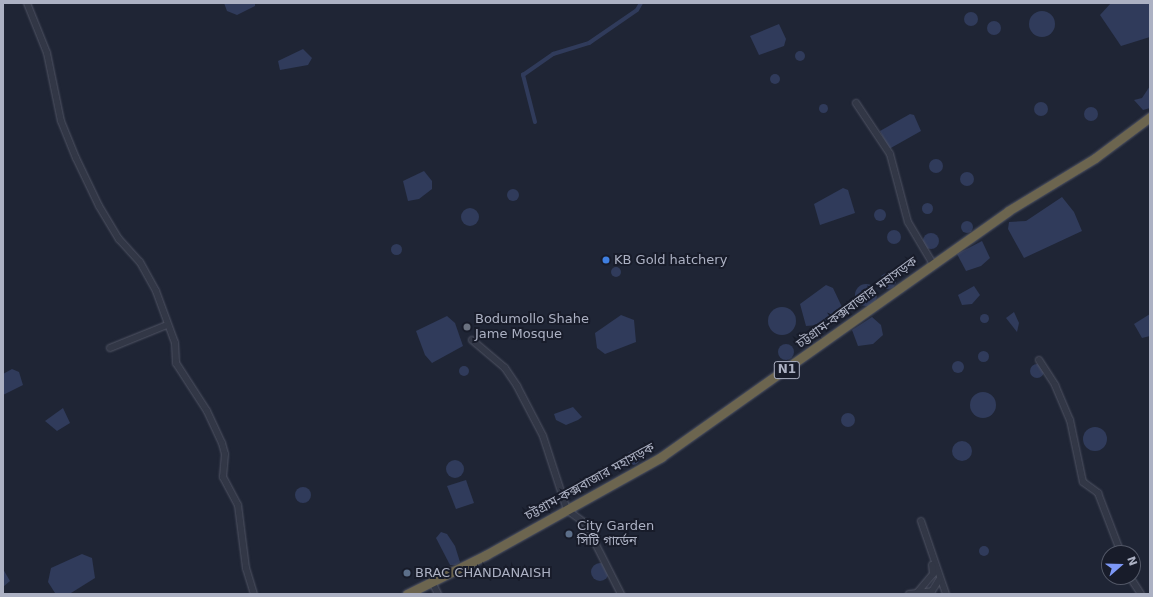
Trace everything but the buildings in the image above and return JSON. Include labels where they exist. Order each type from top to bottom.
[{"type":"highway","name":"চট্টগ্রাম-কক্সবাজার মহাসড়ক","points":[[407,594],[568,510],[661,457],[933,264],[1008,212],[1095,158],[1150,117]]},
{"type":"street","points":[[27,3],[47,53],[61,121],[76,158],[119,238],[144,268],[175,343],[176,363],[207,411],[226,454],[223,477],[238,505],[246,568],[254,594]]},
{"type":"street","points":[[856,103],[890,154],[908,222],[933,264]]},
{"type":"street","points":[[110,348],[168,325]]},
{"type":"street","points":[[472,340],[505,368],[534,417],[568,510],[585,523],[621,594]]},
{"type":"street","points":[[1039,360],[1055,385],[1070,420],[1083,482],[1098,493],[1118,545]]},
{"type":"street","points":[[917,593],[933,574],[922,524],[939,580],[946,594]]},
{"type":"street","points":[[909,594],[932,592],[939,580]]},
{"type":"street","points":[[432,582],[438,594]]},
{"type":"street","points":[[1135,585],[1141,594]]},
{"type":"water","points":[[224,3],[255,3],[255,6],[237,15],[227,11]]},
{"type":"water","points":[[1111,3],[1150,3],[1150,37],[1121,46],[1100,15]]},
{"type":"water","points":[[1042,11],[1051,15],[1055,24],[1051,33],[1042,37],[1033,33],[1029,24],[1033,15]]},
{"type":"water","points":[[971,12],[976,14],[978,19],[976,24],[971,26],[966,24],[964,19],[966,14]]},
{"type":"water","points":[[994,21],[999,23],[1001,28],[999,33],[994,35],[989,33],[987,28],[989,23]]},
{"type":"water","points":[[779,24],[786,39],[784,46],[759,55],[750,36]]},
{"type":"water","points":[[303,49],[312,58],[308,65],[280,70],[278,61]]},
{"type":"water","points":[[798,51],[802,51],[804,52],[804,60],[798,61],[795,58],[795,54]]},
{"type":"water","points":[[773,74],[777,74],[780,79],[777,84],[773,84],[770,81],[770,77]]},
{"type":"water","points":[[1150,86],[1150,108],[1143,110],[1134,100],[1142,98]]},
{"type":"water","points":[[1038,102],[1044,102],[1048,106],[1048,112],[1044,116],[1038,116],[1034,112],[1034,106]]},
{"type":"water","points":[[823,103],[828,108],[823,113],[818,108]]},
{"type":"water","points":[[1091,107],[1096,109],[1098,114],[1096,119],[1091,121],[1086,119],[1084,114],[1086,109]]},
{"type":"water","points":[[910,114],[914,115],[921,131],[889,149],[880,131]]},
{"type":"water","points":[[936,159],[941,161],[943,166],[941,171],[936,173],[931,171],[929,166],[931,161]]},
{"type":"water","points":[[424,171],[432,181],[432,189],[419,199],[408,201],[403,181]]},
{"type":"water","points":[[964,172],[970,172],[974,176],[974,182],[970,186],[964,186],[960,182],[960,176]]},
{"type":"water","points":[[843,188],[848,190],[855,213],[820,225],[814,204]]},
{"type":"water","points":[[511,189],[515,189],[519,195],[515,201],[511,201],[507,197],[507,193]]},
{"type":"water","points":[[1062,197],[1074,212],[1082,231],[1024,258],[1008,229],[1009,222],[1026,221]]},
{"type":"water","points":[[925,203],[929,203],[931,204],[931,212],[925,213],[922,210],[922,206]]},
{"type":"water","points":[[470,208],[476,211],[479,217],[476,223],[470,226],[464,223],[461,217],[464,211]]},
{"type":"water","points":[[882,209],[885,210],[885,220],[878,221],[875,220],[874,213],[875,210]]},
{"type":"water","points":[[965,221],[969,221],[973,227],[969,233],[965,233],[961,229],[961,225]]},
{"type":"water","points":[[891,230],[897,230],[901,234],[901,240],[897,244],[891,244],[887,240],[887,234]]},
{"type":"water","points":[[931,233],[938,238],[939,241],[934,248],[931,249],[924,244],[923,241],[928,234]]},
{"type":"water","points":[[982,241],[990,258],[981,266],[966,271],[957,254]]},
{"type":"water","points":[[396,243],[400,245],[402,249],[400,253],[396,255],[392,253],[390,249],[392,245]]},
{"type":"water","points":[[614,267],[618,267],[620,268],[620,276],[614,277],[611,274],[611,270]]},
{"type":"water","points":[[888,273],[894,275],[896,281],[894,287],[888,289],[882,287],[880,281],[882,275]]},
{"type":"water","points":[[866,284],[874,287],[877,295],[874,303],[866,306],[858,303],[855,295],[858,287]]},
{"type":"water","points":[[826,285],[833,288],[842,307],[835,311],[835,316],[818,325],[806,326],[800,304]]},
{"type":"water","points":[[974,286],[980,295],[972,304],[962,305],[958,295]]},
{"type":"water","points":[[782,307],[792,311],[796,321],[792,331],[782,335],[772,331],[768,321],[772,311]]},
{"type":"water","points":[[1014,312],[1019,323],[1017,332],[1006,318]]},
{"type":"water","points":[[984,313],[989,318],[984,323],[979,318]]},
{"type":"water","points":[[1150,314],[1150,336],[1142,338],[1134,324]]},
{"type":"water","points":[[621,315],[634,320],[636,342],[605,354],[597,348],[595,333]]},
{"type":"water","points":[[447,316],[455,323],[463,346],[432,363],[425,355],[416,331]]},
{"type":"water","points":[[872,317],[881,325],[883,335],[873,344],[858,346],[852,330]]},
{"type":"water","points":[[783,344],[789,344],[794,349],[792,358],[789,360],[783,360],[778,355],[778,349]]},
{"type":"water","points":[[981,351],[985,351],[987,352],[987,360],[981,361],[978,358],[978,354]]},
{"type":"water","points":[[956,361],[960,361],[964,367],[960,373],[956,373],[952,369],[952,365]]},
{"type":"water","points":[[1037,364],[1042,366],[1044,371],[1042,376],[1037,378],[1032,376],[1030,371],[1032,366]]},
{"type":"water","points":[[464,366],[469,371],[464,376],[459,371]]},
{"type":"water","points":[[12,369],[19,372],[23,385],[3,395],[3,374]]},
{"type":"water","points":[[983,392],[992,396],[996,405],[992,414],[983,418],[974,414],[970,405],[974,396]]},
{"type":"water","points":[[573,407],[582,417],[566,425],[556,420],[554,414]]},
{"type":"water","points":[[63,408],[70,423],[57,431],[45,421]]},
{"type":"water","points":[[848,413],[853,415],[855,420],[853,425],[848,427],[843,425],[841,420],[843,415]]},
{"type":"water","points":[[1095,427],[1100,428],[1106,434],[1106,444],[1100,450],[1095,451],[1090,450],[1084,444],[1083,439],[1084,434],[1090,428]]},
{"type":"water","points":[[962,441],[969,444],[972,451],[969,458],[962,461],[955,458],[952,451],[955,444]]},
{"type":"water","points":[[633,451],[638,453],[640,458],[638,463],[633,465],[628,463],[626,458],[628,453]]},
{"type":"water","points":[[455,460],[461,463],[464,469],[461,475],[455,478],[449,475],[446,469],[449,463]]},
{"type":"water","points":[[466,480],[474,503],[456,509],[447,486]]},
{"type":"water","points":[[300,487],[306,487],[311,492],[309,501],[306,503],[300,503],[295,498],[295,492]]},
{"type":"water","points":[[441,532],[447,534],[455,546],[460,562],[456,565],[450,565],[436,538]]},
{"type":"water","points":[[984,546],[989,551],[984,556],[979,551]]},
{"type":"water","points":[[82,554],[92,558],[95,578],[71,593],[55,593],[48,582],[51,568]]},
{"type":"water","points":[[600,563],[606,566],[609,572],[606,578],[600,581],[594,578],[591,572],[594,566]]},
{"type":"water","points":[[3,569],[10,581],[3,587]]},
{"type":"waterway","points":[[535,122],[523,75],[553,54],[589,43],[637,10],[641,3]]},
{"type":"place","name":"KB Gold hatchery","points":[[606,260]]},
{"type":"place","name":"Bodumollo Shahe Jame Mosque","points":[[467,327]]},
{"type":"place","name":"City Garden সিটি গার্ডেন","points":[[569,534]]},
{"type":"place","name":"BRAC CHANDANAISH","points":[[407,573]]}]
